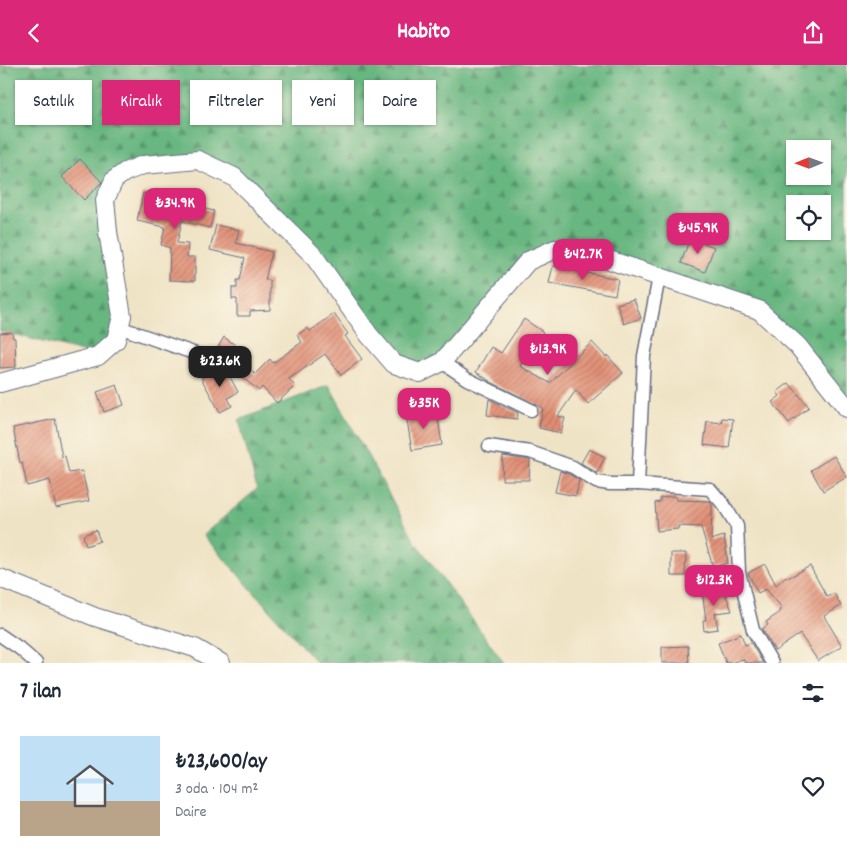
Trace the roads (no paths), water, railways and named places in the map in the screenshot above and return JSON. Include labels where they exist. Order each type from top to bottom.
[{"type":"street","points":[[0,383],[98,356],[116,340],[122,316],[108,233],[105,200],[108,193],[114,181],[124,172],[143,165],[198,160],[234,177],[313,255],[369,335],[394,364],[420,373],[442,362],[528,261],[555,249],[579,250],[759,310],[798,346],[847,409]]},
{"type":"street","points":[[638,484],[644,356],[659,277]]},
{"type":"street","points":[[119,327],[202,356]]},
{"type":"street","points":[[442,362],[467,379],[531,410]]},
{"type":"street","points":[[489,447],[530,452],[573,467],[596,482],[710,489],[738,525],[739,572],[753,630],[772,663]]},
{"type":"street","points":[[0,578],[95,617],[195,648],[221,663]]},
{"type":"street","points":[[0,635],[36,663]]}]
